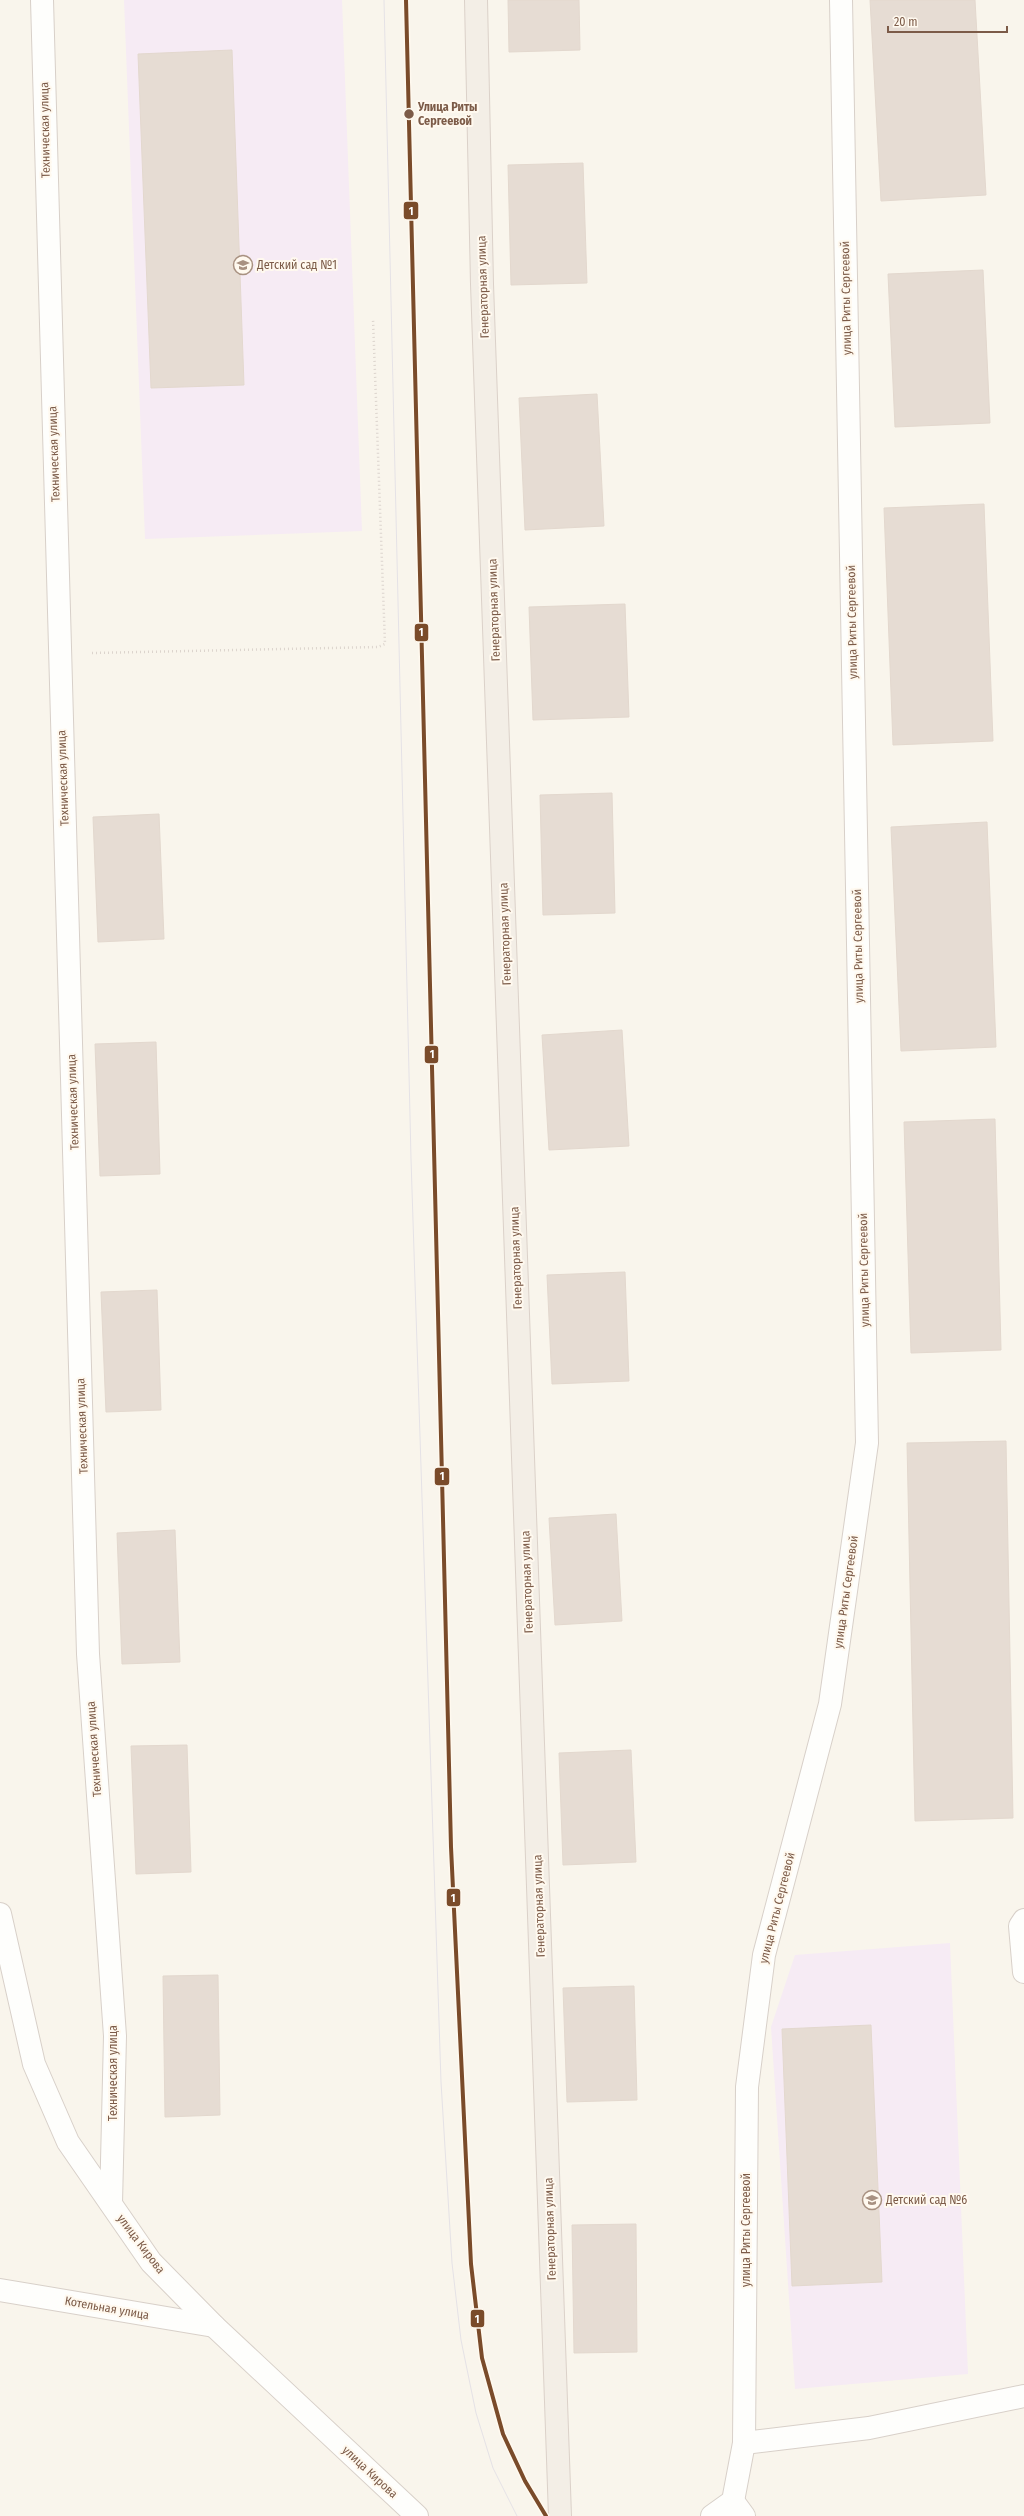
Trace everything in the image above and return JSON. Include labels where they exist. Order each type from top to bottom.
[{"type":"main road","name":"Генераторная улица","points":[[476,0],[483,300],[560,2516]]},
{"type":"street","name":"Техническая улица","points":[[42,0],[88,1654],[115,2036],[111,2203]]},
{"type":"street","name":"улица Риты Сергеевой","points":[[712,2516],[738,2509],[744,2443],[749,2072],[764,1955],[830,1704],[867,1443],[841,0]]},
{"type":"street","name":"улица Кирова","points":[[0,1914],[34,2064],[68,2142],[152,2262],[214,2326],[417,2516]]},
{"type":"street","points":[[1024,1920],[1020,1926],[1024,1972]]},
{"type":"street","name":"Котельная улица","points":[[0,2290],[214,2326]]},
{"type":"street","points":[[744,2443],[869,2428],[1024,2396]]},
{"type":"path","points":[[60,654],[378,646],[385,644],[374,319]]},
{"type":"shaded area","name":"Детский сад №1","points":[[124,0],[342,0],[362,531],[145,539]]},
{"type":"shaded area","name":"Детский сад №6","points":[[950,1943],[968,2374],[795,2389],[771,2027],[795,1955]]},
{"type":"building","points":[[508,0],[579,0],[580,50],[509,52]]},
{"type":"building","points":[[870,0],[975,0],[986,195],[881,201]]},
{"type":"building","name":"Детский сад №1","points":[[232,50],[244,385],[151,388],[138,54]]},
{"type":"building","points":[[583,163],[587,283],[511,285],[508,165]]},
{"type":"building","points":[[983,270],[990,423],[895,427],[888,274]]},
{"type":"building","points":[[597,394],[604,526],[525,530],[519,398]]},
{"type":"building","points":[[984,504],[993,741],[893,745],[884,508]]},
{"type":"building","points":[[625,604],[629,717],[533,720],[529,607]]},
{"type":"building","points":[[612,793],[615,913],[543,915],[540,795]]},
{"type":"building","points":[[159,814],[164,939],[98,942],[93,817]]},
{"type":"building","points":[[987,822],[996,1047],[901,1051],[891,827]]},
{"type":"building","points":[[622,1030],[629,1146],[549,1150],[542,1035]]},
{"type":"building","points":[[156,1042],[160,1174],[100,1176],[95,1044]]},
{"type":"building","points":[[995,1119],[1001,1350],[911,1353],[904,1122]]},
{"type":"building","points":[[625,1272],[629,1381],[552,1384],[547,1275]]},
{"type":"building","points":[[157,1290],[161,1410],[106,1412],[101,1292]]},
{"type":"building","points":[[1006,1441],[1013,1818],[915,1821],[907,1443]]},
{"type":"building","points":[[616,1514],[622,1621],[555,1625],[549,1518]]},
{"type":"building","points":[[175,1530],[180,1662],[122,1664],[117,1533]]},
{"type":"building","points":[[187,1745],[191,1872],[136,1874],[131,1746]]},
{"type":"building","points":[[631,1750],[636,1862],[563,1865],[559,1753]]},
{"type":"building","points":[[218,1975],[220,2115],[165,2117],[163,1976]]},
{"type":"building","points":[[634,1986],[637,2100],[567,2102],[563,1988]]},
{"type":"building","points":[[871,2025],[882,2282],[792,2286],[782,2029]]},
{"type":"building","points":[[636,2224],[637,2352],[574,2353],[572,2225]]},
{"type":"tram line","points":[[384,0],[411,1159],[441,2082],[452,2263],[461,2340],[476,2413],[493,2468],[517,2516]]},
{"type":"transit line","name":"1","points":[[406,0],[451,1847],[471,2264],[482,2358],[503,2434],[525,2481],[546,2516]]},
{"type":"place","name":"Улица Риты Сергеевой","points":[[409,114]]},
{"type":"place","name":"Детский сад №1","points":[[243,265]]},
{"type":"place","name":"Детский сад №6","points":[[872,2200]]}]
